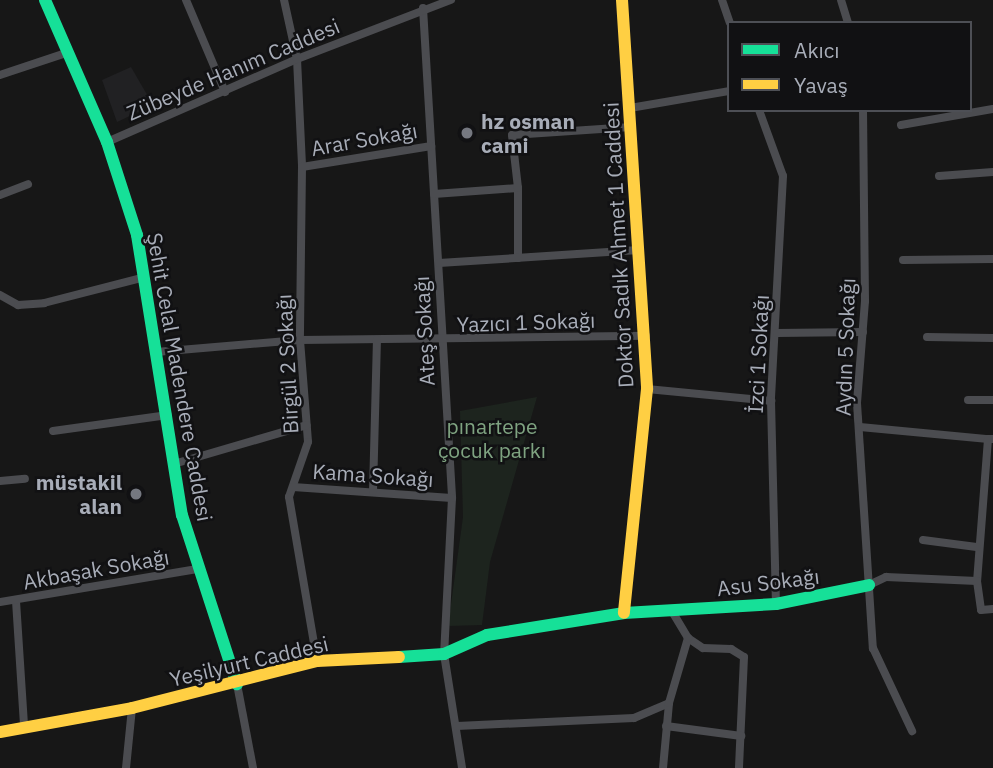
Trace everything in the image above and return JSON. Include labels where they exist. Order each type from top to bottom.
[{"type":"street","name":"Şehit Celal Madendere Caddesi","points":[[45,0],[107,142],[146,277],[156,352],[177,463],[182,515],[197,569],[237,684],[254,768]]},
{"type":"street","points":[[186,0],[225,92]]},
{"type":"street","name":"Birgül 2 Sokağı","points":[[284,0],[297,59],[302,167],[300,340],[309,442],[289,496],[317,661]]},
{"type":"street","name":"Zübeyde Hanım Caddesi","points":[[107,142],[297,59],[423,8],[451,0]]},
{"type":"street","name":"Doktor Sadık Ahmet 1 Caddesi","points":[[622,0],[646,336],[647,390],[624,613]]},
{"type":"street","points":[[722,0],[729,21]]},
{"type":"street","points":[[841,0],[847,21]]},
{"type":"street","name":"Ateş Sokağı","points":[[423,8],[452,498],[444,654],[463,768]]},
{"type":"street","points":[[0,75],[66,53]]},
{"type":"street","points":[[630,108],[727,91]]},
{"type":"street","points":[[901,125],[993,109]]},
{"type":"street","name":"İzci 1 Sokağı","points":[[760,112],[783,176],[777,333],[771,401],[776,604]]},
{"type":"street","name":"Aydın 5 Sokağı","points":[[863,112],[860,427],[873,648],[912,731]]},
{"type":"street","points":[[518,258],[519,188],[513,135],[631,127]]},
{"type":"street","name":"Arar Sokağı","points":[[302,167],[431,146]]},
{"type":"street","points":[[939,176],[993,172]]},
{"type":"street","points":[[0,195],[28,184]]},
{"type":"street","points":[[434,194],[519,188]]},
{"type":"street","points":[[439,263],[639,250]]},
{"type":"street","points":[[902,260],[993,259]]},
{"type":"street","points":[[0,295],[18,304],[44,303],[146,277]]},
{"type":"street","points":[[777,333],[863,332]]},
{"type":"street","name":"Yazıcı 1 Sokağı","points":[[156,352],[300,340],[442,342],[646,336]]},
{"type":"street","points":[[927,337],[993,338]]},
{"type":"street","points":[[373,491],[377,340]]},
{"type":"street","points":[[647,390],[771,401]]},
{"type":"street","points":[[968,400],[993,400]]},
{"type":"street","points":[[53,431],[169,415]]},
{"type":"street","points":[[177,463],[307,425]]},
{"type":"street","points":[[860,427],[990,439],[977,580],[981,610],[993,609]]},
{"type":"street","points":[[0,481],[25,479]]},
{"type":"street","name":"Kama Sokağı","points":[[293,487],[452,498]]},
{"type":"street","points":[[923,540],[978,547]]},
{"type":"street","name":"Akbaşak Sokağı","points":[[0,602],[197,569]]},
{"type":"street","points":[[869,586],[886,577],[977,580]]},
{"type":"street","name":"Asu Sokağı","points":[[672,611],[776,604],[869,586]]},
{"type":"street","points":[[16,601],[24,726]]},
{"type":"street","points":[[672,611],[688,638],[703,648],[731,649],[744,657],[739,768]]},
{"type":"street","name":"Yeşilyurt Caddesi","points":[[0,732],[132,708],[237,684],[317,661],[444,654],[487,635],[624,613],[672,611]]},
{"type":"street","points":[[663,768],[669,703],[688,638]]},
{"type":"street","points":[[457,726],[634,718],[669,703]]},
{"type":"street","points":[[126,768],[132,708]]},
{"type":"street","points":[[666,726],[741,736]]},
{"type":"shaded area","points":[[131,67],[153,105],[117,122],[102,80]]},
{"type":"green space","name":"pınartepe çocuk parkı","points":[[537,397],[490,562],[482,625],[448,626],[463,517],[460,411]]},
{"type":"traffic: fast","points":[[45,0],[107,142],[137,235],[182,515],[237,684]]},
{"type":"traffic: fast","points":[[399,657],[444,654],[487,635],[624,613],[776,604],[869,585]]},
{"type":"traffic: slow","points":[[622,0],[647,389],[624,613]]},
{"type":"traffic: slow","points":[[0,732],[132,708],[317,661],[399,657]]},
{"type":"place","name":"hz osman cami","points":[[467,133]]},
{"type":"place","name":"müstakil alan","points":[[136,494]]}]
